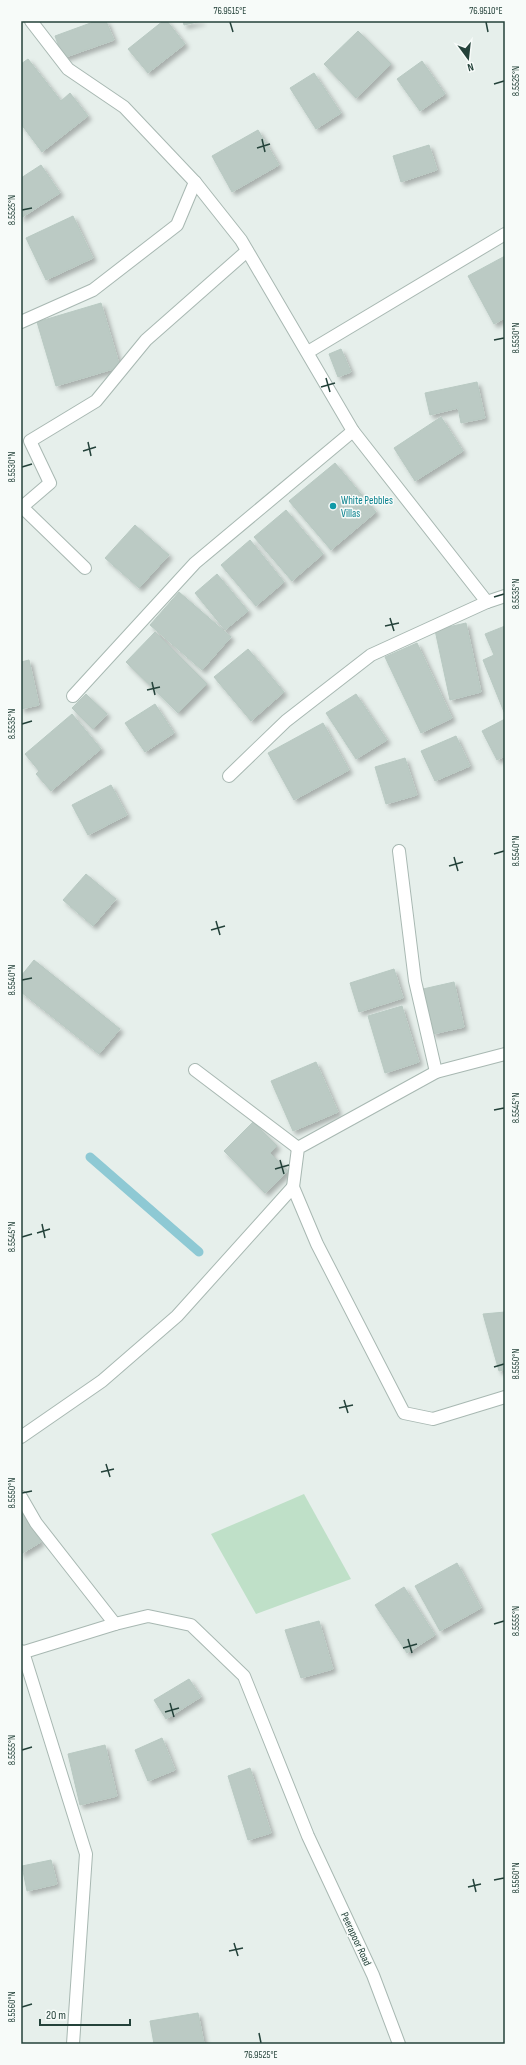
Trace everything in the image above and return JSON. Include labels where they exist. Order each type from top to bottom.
[{"type":"street","points":[[31,21],[68,69],[124,107],[195,182],[241,240],[353,431],[487,602]]},
{"type":"street","points":[[21,322],[93,290],[177,225],[195,182]]},
{"type":"street","points":[[308,352],[505,234]]},
{"type":"street","points":[[84,568],[22,507],[50,483],[30,441],[96,401],[146,340],[247,251]]},
{"type":"street","points":[[73,696],[195,563],[353,431]]},
{"type":"street","points":[[229,776],[286,721],[371,655],[487,602],[505,596]]},
{"type":"street","points":[[399,850],[415,981],[436,1072]]},
{"type":"street","points":[[298,1148],[436,1072],[505,1054]]},
{"type":"street","points":[[195,1070],[298,1148]]},
{"type":"street","points":[[298,1148],[293,1187],[317,1244],[404,1413],[433,1419],[505,1397]]},
{"type":"street","points":[[21,1437],[102,1381],[177,1316],[293,1187]]},
{"type":"street","points":[[21,1497],[36,1523],[115,1624]]},
{"type":"street","name":"Peerapoor Road","points":[[22,1652],[115,1624],[148,1616],[191,1625],[244,1676],[308,1836],[373,1975],[399,2044]]},
{"type":"street","points":[[22,1652],[86,1854],[73,2044]]},
{"type":"green space","points":[[304,1494],[351,1579],[256,1614],[211,1534]]},
{"type":"building","points":[[96,21],[106,21],[114,40],[63,58],[55,36]]},
{"type":"building","points":[[163,21],[167,21],[185,44],[148,73],[128,49]]},
{"type":"building","points":[[183,21],[202,21],[184,25]]},
{"type":"building","points":[[358,31],[391,64],[356,98],[324,64]]},
{"type":"building","points":[[28,59],[61,101],[70,93],[88,116],[42,152],[21,124],[21,64]]},
{"type":"building","points":[[422,61],[445,94],[420,111],[397,79]]},
{"type":"building","points":[[314,73],[341,113],[316,129],[290,88]]},
{"type":"building","points":[[258,130],[279,165],[232,192],[212,156]]},
{"type":"building","points":[[429,145],[437,170],[401,182],[393,156]]},
{"type":"building","points":[[41,165],[60,193],[21,218],[21,178]]},
{"type":"building","points":[[73,216],[93,258],[46,280],[26,238]]},
{"type":"building","points":[[505,256],[505,318],[494,324],[468,276]]},
{"type":"building","points":[[101,303],[120,367],[56,386],[37,322]]},
{"type":"building","points":[[341,349],[351,372],[338,377],[329,354]]},
{"type":"building","points":[[477,382],[485,418],[461,423],[458,408],[430,415],[425,393]]},
{"type":"building","points":[[441,417],[463,451],[415,481],[394,448]]},
{"type":"building","name":"White Pebbles Villas","points":[[335,463],[376,512],[331,550],[289,501]]},
{"type":"building","points":[[286,510],[323,554],[292,581],[254,537]]},
{"type":"building","points":[[135,525],[169,555],[139,588],[105,558]]},
{"type":"building","points":[[250,540],[284,582],[256,606],[221,565]]},
{"type":"building","points":[[217,574],[248,611],[225,630],[195,593]]},
{"type":"building","points":[[179,592],[231,637],[202,670],[150,625]]},
{"type":"building","points":[[466,623],[481,692],[450,700],[435,630]]},
{"type":"building","points":[[505,626],[504,712],[483,660],[494,655],[485,634]]},
{"type":"building","points":[[155,632],[207,684],[178,713],[126,662]]},
{"type":"building","points":[[417,643],[452,718],[421,733],[385,657]]},
{"type":"building","points":[[248,649],[284,692],[251,721],[214,677]]},
{"type":"building","points":[[29,660],[39,705],[21,709],[21,662]]},
{"type":"building","points":[[86,694],[107,714],[93,729],[72,708]]},
{"type":"building","points":[[356,694],[387,740],[356,759],[326,713]]},
{"type":"building","points":[[155,704],[174,733],[145,752],[125,723]]},
{"type":"building","points":[[72,714],[101,749],[51,791],[36,774],[39,771],[25,754]]},
{"type":"building","points":[[505,719],[505,756],[497,760],[482,731]]},
{"type":"building","points":[[323,723],[349,770],[294,800],[268,753]]},
{"type":"building","points":[[456,736],[470,766],[435,781],[421,751]]},
{"type":"building","points":[[405,758],[417,795],[386,804],[375,767]]},
{"type":"building","points":[[111,785],[127,815],[88,835],[72,805]]},
{"type":"building","points":[[86,874],[116,899],[93,926],[63,900]]},
{"type":"building","points":[[34,960],[120,1029],[99,1054],[21,992],[21,976]]},
{"type":"building","points":[[394,969],[403,998],[359,1012],[350,983]]},
{"type":"building","points":[[454,982],[464,1027],[433,1034],[423,989]]},
{"type":"building","points":[[402,1006],[419,1062],[385,1073],[368,1016]]},
{"type":"building","points":[[316,1062],[338,1112],[293,1131],[271,1081]]},
{"type":"building","points":[[253,1122],[277,1146],[270,1153],[288,1171],[265,1193],[224,1151]]},
{"type":"building","points":[[505,1312],[505,1370],[499,1371],[483,1314]]},
{"type":"building","points":[[21,1510],[41,1542],[21,1554]]},
{"type":"building","points":[[457,1563],[481,1608],[440,1631],[415,1586]]},
{"type":"building","points":[[404,1587],[435,1635],[407,1653],[375,1605]]},
{"type":"building","points":[[319,1621],[333,1669],[301,1678],[285,1630]]},
{"type":"building","points":[[189,1679],[201,1697],[166,1719],[154,1700]]},
{"type":"building","points":[[162,1738],[175,1770],[148,1781],[135,1750]]},
{"type":"building","points":[[105,1745],[117,1796],[80,1805],[68,1754]]},
{"type":"building","points":[[250,1768],[271,1833],[248,1840],[228,1776]]},
{"type":"building","points":[[51,1860],[57,1884],[27,1891],[22,1866]]},
{"type":"building","points":[[198,2013],[204,2044],[154,2044],[150,2021]]},
{"type":"waterway","points":[[90,1157],[199,1252]]},
{"type":"place","name":"White Pebbles Villas","points":[[333,506]]}]
